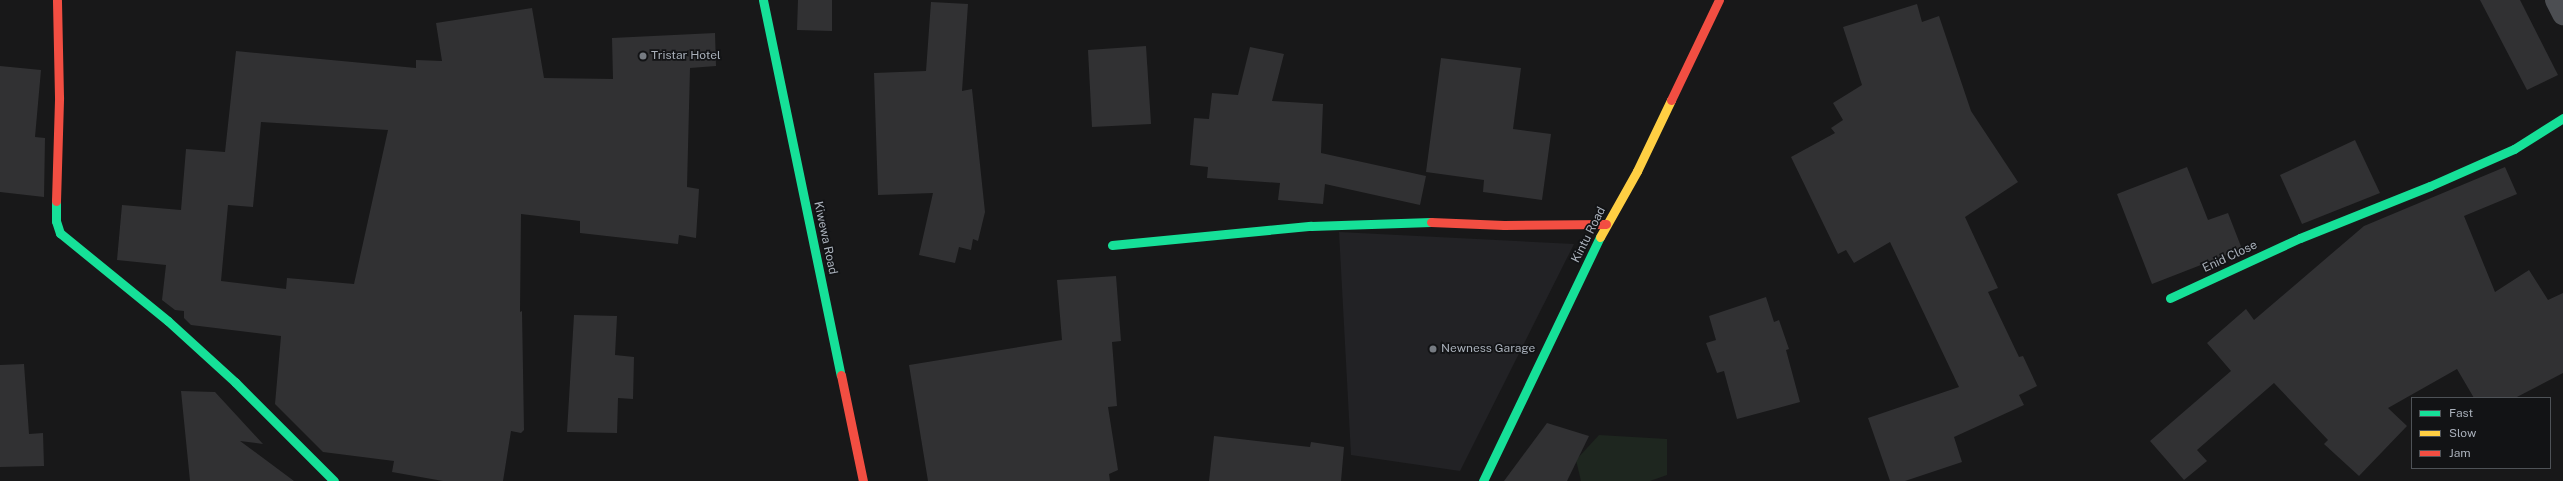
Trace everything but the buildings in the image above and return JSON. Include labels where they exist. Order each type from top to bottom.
[{"type":"street","points":[[57,0],[59,97],[56,221],[60,233],[97,261],[174,326],[235,382],[334,481]]},
{"type":"street","name":"Kiwewa Road","points":[[763,0],[863,481]]},
{"type":"street","name":"Kintu Road","points":[[1483,481],[1606,224],[1637,171],[1719,0]]},
{"type":"street","points":[[2556,0],[2563,14]]},
{"type":"street","name":"Enid Close","points":[[2170,298],[2300,238],[2430,186],[2486,161],[2514,148],[2563,118]]},
{"type":"street","points":[[1112,245],[1311,226],[1426,222],[1504,225],[1606,224]]},
{"type":"shaded area","name":"Newness Garage","points":[[1339,232],[1574,244],[1460,471],[1351,455]]},
{"type":"shaded area","points":[[1599,435],[1667,439],[1667,475],[1650,481],[1581,481],[1576,460]]},
{"type":"traffic: fast","points":[[763,0],[841,375]]},
{"type":"traffic: fast","points":[[2170,298],[2300,238],[2430,186],[2514,149],[2563,118]]},
{"type":"traffic: fast","points":[[56,201],[56,221],[60,233],[168,321],[235,382],[334,481]]},
{"type":"traffic: fast","points":[[1112,245],[1311,226],[1431,222]]},
{"type":"traffic: fast","points":[[1483,481],[1600,237]]},
{"type":"traffic: slow","points":[[1600,237],[1637,171],[1671,100]]},
{"type":"traffic: jam","points":[[56,201],[59,97],[57,0]]},
{"type":"traffic: jam","points":[[1671,100],[1719,0]]},
{"type":"traffic: jam","points":[[1431,222],[1504,225],[1606,224]]},
{"type":"traffic: jam","points":[[841,375],[863,481]]},
{"type":"place","name":"Tristar Hotel","points":[[643,56]]},
{"type":"place","name":"Newness Garage","points":[[1433,349]]}]
